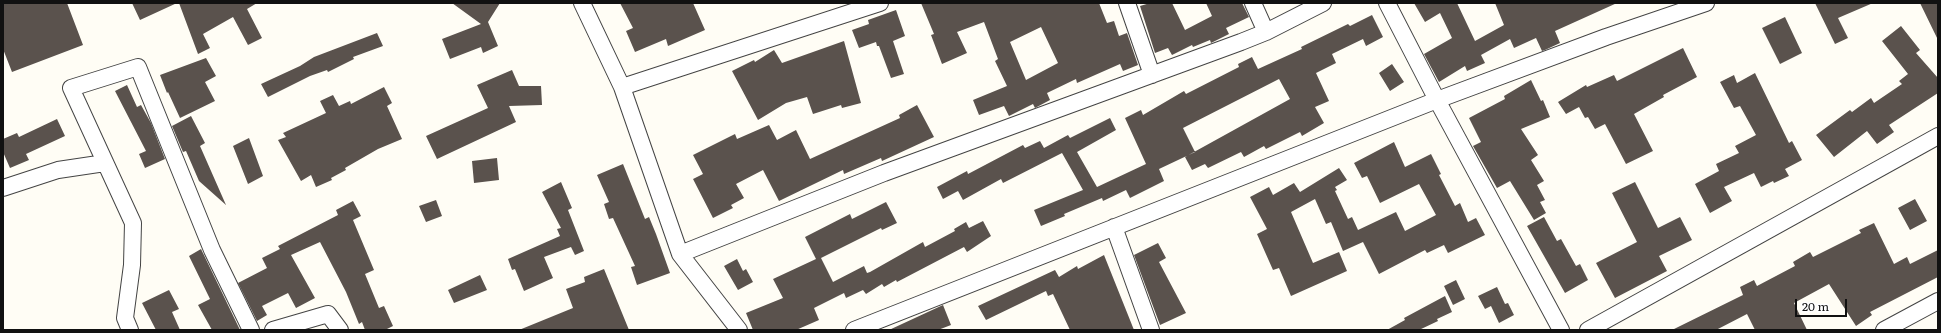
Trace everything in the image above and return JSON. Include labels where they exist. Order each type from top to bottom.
[{"type":"street","points":[[582,3],[622,88],[680,254],[738,330]]},
{"type":"street","points":[[622,88],[880,3]]},
{"type":"street","points":[[1127,3],[1152,75]]},
{"type":"street","points":[[1252,3],[1266,32]]},
{"type":"street","points":[[680,254],[884,173],[1266,32],[1323,3]]},
{"type":"street","points":[[1387,3],[1437,100],[1561,330]]},
{"type":"street","points":[[854,330],[1437,100],[1606,37],[1706,3]]},
{"type":"street","points":[[130,330],[125,318],[132,265],[133,223],[71,88],[138,66],[212,250],[251,330]]},
{"type":"street","points":[[1588,330],[1938,136]]},
{"type":"street","points":[[3,188],[58,170],[105,163]]},
{"type":"street","points":[[1114,227],[1151,330]]},
{"type":"street","points":[[1884,330],[1938,301]]},
{"type":"street","points":[[273,330],[328,314],[340,330]]},
{"type":"building","points":[[3,3],[67,3],[83,45],[12,72],[3,49]]},
{"type":"building","points":[[132,3],[177,3],[140,20]]},
{"type":"building","points":[[179,3],[257,3],[247,9],[262,38],[248,45],[233,17],[203,34],[210,48],[198,54]]},
{"type":"building","points":[[452,3],[500,3],[488,22],[498,46],[483,53],[481,47],[450,59],[442,39],[481,24]]},
{"type":"building","points":[[620,3],[693,3],[705,30],[668,46],[666,39],[635,52],[626,31],[633,28]]},
{"type":"building","points":[[921,3],[1099,3],[1107,23],[1114,21],[1119,36],[1127,33],[1138,65],[1123,71],[1120,64],[1077,83],[1076,79],[1047,93],[1050,100],[1035,108],[1033,104],[1009,116],[1004,106],[979,115],[973,100],[1007,86],[995,61],[998,59],[984,22],[957,32],[967,53],[942,64],[931,35],[934,34]],"holes":[[[1041,27],[1058,63],[1026,80],[1010,42]]]},
{"type":"building","points":[[1150,3],[1172,3],[1185,30],[1212,16],[1206,3],[1242,3],[1249,17],[1226,28],[1229,34],[1211,43],[1210,40],[1193,47],[1192,45],[1172,55],[1168,48],[1155,53],[1140,6]]},
{"type":"building","points":[[1414,3],[1457,3],[1475,41],[1504,25],[1495,3],[1617,3],[1555,31],[1560,43],[1545,50],[1542,51],[1536,38],[1514,48],[1510,39],[1481,55],[1485,63],[1467,71],[1465,66],[1439,82],[1424,54],[1452,38],[1440,13],[1425,22]]},
{"type":"building","points":[[1815,3],[1873,3],[1838,18],[1848,38],[1835,44]]},
{"type":"building","points":[[1920,3],[1938,3],[1938,40]]},
{"type":"building","points":[[896,10],[905,36],[893,41],[904,74],[891,78],[879,46],[877,46],[876,42],[859,48],[852,30],[869,24],[868,20]]},
{"type":"building","points":[[1372,15],[1383,37],[1366,46],[1363,39],[1332,54],[1336,63],[1316,73],[1329,101],[1315,107],[1324,123],[1302,136],[1300,132],[1266,149],[1264,146],[1244,157],[1241,152],[1208,168],[1205,164],[1192,170],[1185,157],[1188,155],[1159,169],[1164,181],[1130,198],[1126,190],[1103,201],[1102,198],[1064,214],[1065,216],[1041,226],[1034,210],[1083,190],[1062,153],[1003,183],[1001,179],[963,200],[958,191],[943,199],[937,187],[967,171],[968,174],[1023,145],[1025,148],[1040,141],[1044,148],[1068,135],[1070,138],[1110,118],[1116,130],[1077,152],[1097,187],[1146,164],[1125,118],[1141,110],[1143,115],[1184,91],[1186,94],[1239,67],[1238,64],[1252,57],[1258,69],[1302,49],[1301,47],[1348,24],[1350,26]],"holes":[[[1279,79],[1290,99],[1195,152],[1183,128]]]},
{"type":"building","points":[[1785,17],[1802,53],[1780,64],[1762,28]]},
{"type":"building","points":[[1901,26],[1920,50],[1916,53],[1938,78],[1938,93],[1889,125],[1894,132],[1877,144],[1867,131],[1834,157],[1816,135],[1850,110],[1852,112],[1871,98],[1874,103],[1902,84],[1899,81],[1908,74],[1882,41]]},
{"type":"building","points":[[377,33],[383,46],[353,57],[354,59],[328,72],[327,70],[310,76],[268,97],[261,84],[300,66],[314,57]]},
{"type":"building","points":[[844,41],[861,103],[842,108],[841,105],[813,114],[807,97],[786,103],[758,120],[732,71],[754,60],[755,62],[774,50],[782,63]]},
{"type":"building","points":[[1683,48],[1697,77],[1663,95],[1664,97],[1634,114],[1653,151],[1626,164],[1605,124],[1595,129],[1588,117],[1585,118],[1579,107],[1566,114],[1558,102],[1586,85],[1587,87],[1614,75],[1617,81]]},
{"type":"building","points":[[206,58],[216,76],[205,82],[215,101],[180,118],[168,92],[167,93],[160,75]]},
{"type":"building","points":[[1392,64],[1404,82],[1390,91],[1379,73]]},
{"type":"building","points":[[512,70],[519,86],[541,86],[542,105],[509,106],[516,122],[437,159],[426,136],[488,108],[477,85]]},
{"type":"building","points":[[1755,73],[1789,143],[1792,141],[1802,160],[1785,169],[1789,176],[1774,183],[1773,181],[1761,187],[1754,173],[1724,187],[1732,201],[1710,213],[1695,184],[1719,171],[1716,164],[1739,153],[1735,146],[1756,135],[1740,106],[1734,108],[1720,82],[1734,75],[1737,83]]},
{"type":"building","points":[[1531,80],[1541,101],[1543,100],[1550,117],[1521,129],[1538,155],[1531,160],[1544,181],[1537,185],[1545,200],[1540,202],[1546,213],[1534,220],[1510,181],[1497,188],[1473,146],[1481,142],[1469,118],[1505,99],[1504,96]]},
{"type":"building","points":[[127,85],[137,107],[141,105],[151,123],[165,159],[145,168],[139,154],[146,151],[115,91]]},
{"type":"building","points":[[384,87],[392,103],[387,106],[402,139],[378,149],[345,168],[346,170],[331,178],[332,180],[316,187],[311,175],[301,181],[278,140],[286,137],[283,133],[326,113],[320,101],[333,95],[339,106],[350,101],[351,104]]},
{"type":"building","points":[[917,105],[934,137],[882,161],[881,158],[844,174],[843,170],[779,201],[763,170],[736,184],[744,198],[731,205],[733,208],[713,218],[693,179],[703,174],[693,155],[735,134],[737,139],[769,125],[777,140],[796,130],[810,159],[900,118],[899,115]]},
{"type":"building","points":[[191,116],[205,143],[200,146],[226,205],[199,181],[186,151],[183,152],[172,126]]},
{"type":"building","points":[[57,119],[65,136],[26,154],[29,160],[10,168],[3,152],[3,139],[17,133],[19,137]]},
{"type":"building","points":[[249,138],[263,176],[248,184],[233,146]]},
{"type":"building","points":[[1394,142],[1405,167],[1431,154],[1441,174],[1439,175],[1455,206],[1460,203],[1468,222],[1476,218],[1485,235],[1448,253],[1444,245],[1427,253],[1425,250],[1379,274],[1363,242],[1343,251],[1331,222],[1326,224],[1315,199],[1291,212],[1313,263],[1339,252],[1347,271],[1291,296],[1279,268],[1273,270],[1257,234],[1267,229],[1250,197],[1269,187],[1273,195],[1294,183],[1300,192],[1339,168],[1347,180],[1335,187],[1337,190],[1335,191],[1348,219],[1352,217],[1358,230],[1396,212],[1405,231],[1436,215],[1419,184],[1380,203],[1367,176],[1362,178],[1354,163]]},
{"type":"building","points":[[497,158],[499,180],[474,183],[472,161]]},
{"type":"building","points":[[623,164],[645,219],[649,217],[670,273],[637,285],[631,267],[635,266],[613,218],[609,219],[604,204],[609,202],[597,175]]},
{"type":"building","points":[[561,182],[572,208],[568,210],[584,251],[575,255],[571,247],[544,257],[553,278],[524,291],[515,269],[512,270],[508,259],[560,236],[557,229],[561,228],[542,192]]},
{"type":"building","points":[[1635,182],[1658,228],[1680,217],[1692,240],[1659,256],[1667,271],[1615,298],[1596,263],[1637,242],[1612,193]]},
{"type":"building","points":[[1915,199],[1927,221],[1910,230],[1898,208]]},
{"type":"building","points":[[436,200],[442,216],[426,222],[419,206]]},
{"type":"building","points":[[353,201],[361,216],[353,220],[374,270],[365,274],[379,308],[384,306],[393,326],[385,330],[365,330],[362,322],[359,324],[346,292],[320,242],[291,255],[315,298],[296,308],[288,293],[262,306],[267,315],[257,321],[238,283],[267,268],[262,258],[280,249],[278,246],[338,215],[336,210]]},
{"type":"building","points":[[886,202],[897,223],[882,230],[881,228],[821,258],[833,282],[864,266],[867,273],[870,272],[923,242],[925,247],[955,231],[954,229],[966,222],[969,228],[983,221],[991,236],[967,252],[964,247],[897,282],[896,280],[884,287],[882,284],[866,294],[863,290],[846,298],[844,293],[814,308],[819,320],[796,330],[753,330],[746,313],[783,298],[773,279],[816,259],[805,237],[850,214],[852,219]]},
{"type":"building","points":[[1544,217],[1557,241],[1561,239],[1576,266],[1580,264],[1588,280],[1565,293],[1527,226]]},
{"type":"building","points":[[1874,223],[1894,264],[1907,257],[1910,264],[1938,250],[1938,277],[1870,312],[1872,315],[1856,326],[1829,284],[1794,303],[1807,330],[1755,330],[1747,314],[1716,330],[1672,330],[1743,295],[1740,287],[1754,280],[1757,286],[1795,266],[1793,262],[1810,252],[1813,257],[1861,233],[1859,230]]},
{"type":"building","points":[[1158,243],[1166,258],[1159,262],[1186,313],[1160,325],[1134,255]]},
{"type":"building","points":[[201,249],[240,330],[212,330],[198,305],[210,299],[189,256]]},
{"type":"building","points":[[1104,255],[1134,330],[1070,330],[1053,294],[1048,296],[1046,291],[986,320],[978,306],[1055,270],[1059,277],[1077,266],[1078,269]]},
{"type":"building","points":[[737,259],[743,271],[746,269],[753,282],[738,290],[724,266]]},
{"type":"building","points":[[604,269],[629,330],[519,330],[573,308],[566,289],[585,282],[584,277]]},
{"type":"building","points":[[480,275],[487,290],[454,303],[448,290]]},
{"type":"building","points":[[1456,280],[1465,299],[1453,305],[1444,286]]},
{"type":"building","points":[[1497,287],[1505,304],[1508,303],[1514,315],[1499,323],[1491,306],[1485,309],[1478,296]]},
{"type":"building","points":[[169,290],[179,309],[172,312],[180,330],[156,330],[142,303]]},
{"type":"building","points":[[1445,296],[1452,312],[1437,319],[1438,321],[1419,330],[1387,330],[1405,320],[1404,318]]},
{"type":"building","points":[[943,305],[951,325],[938,330],[889,330]]}]
